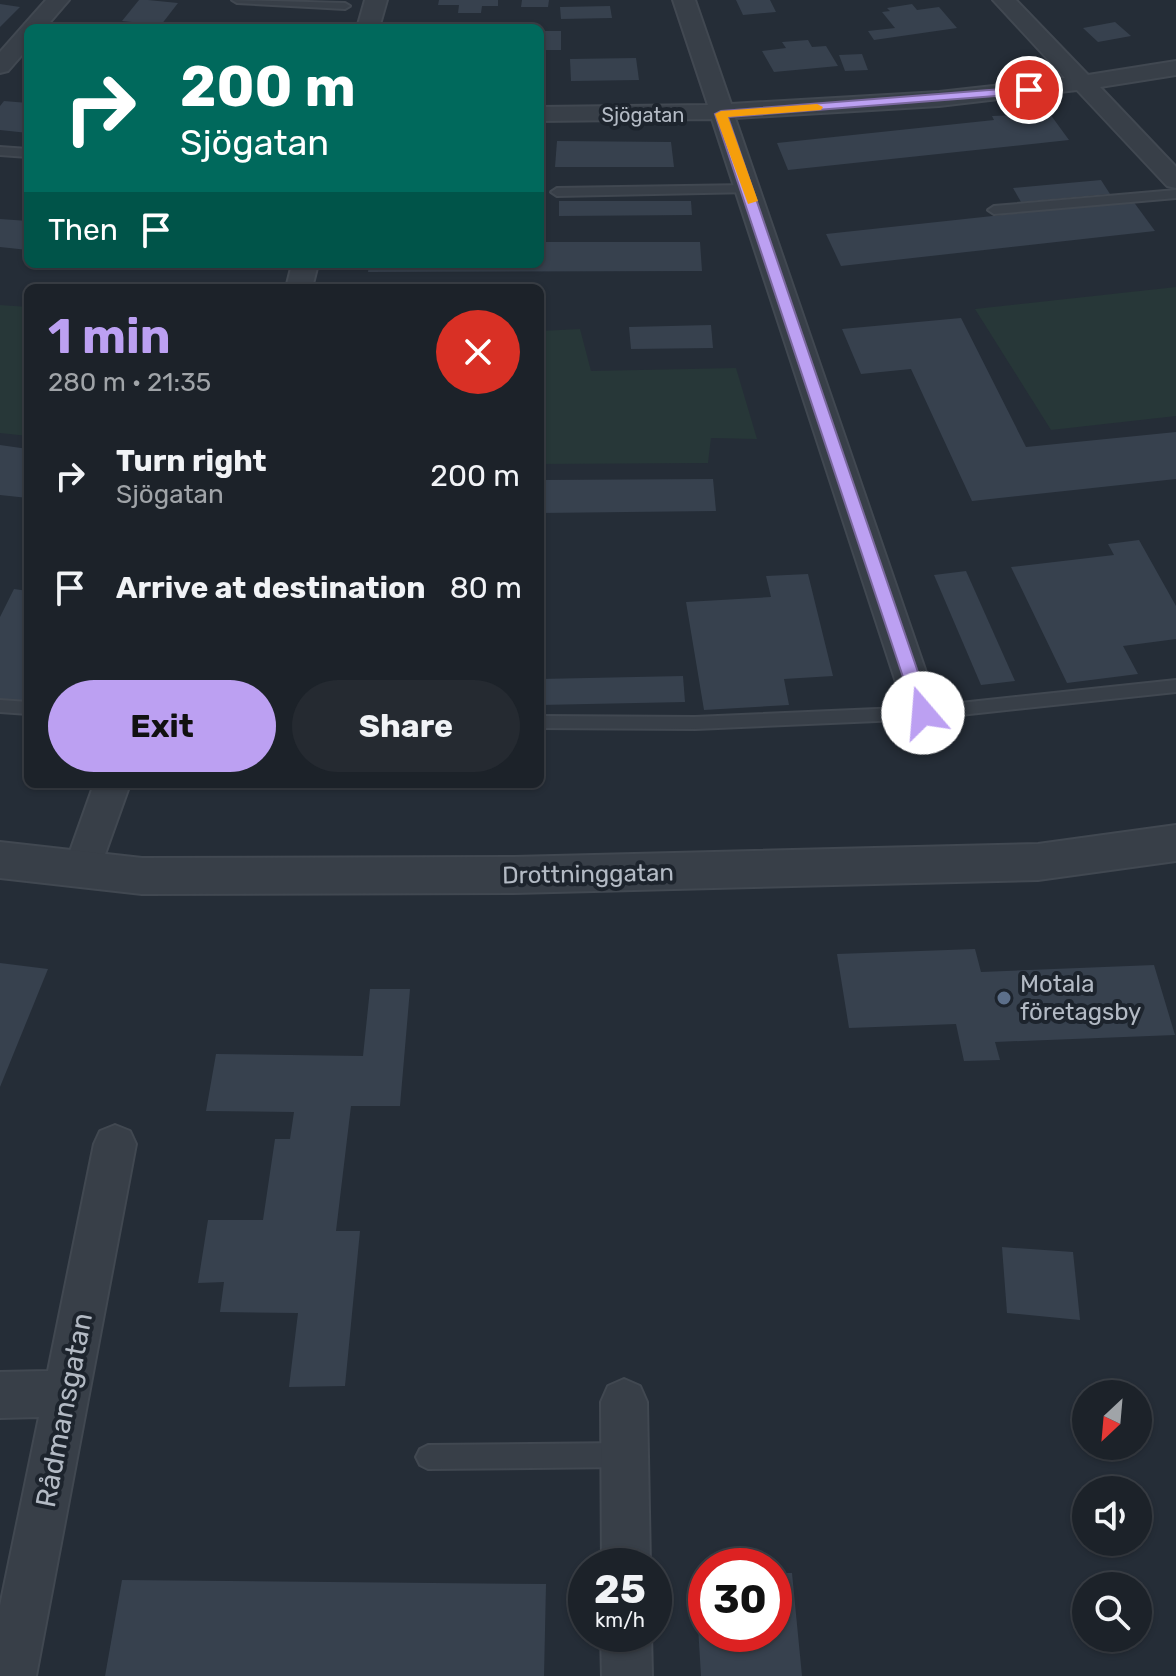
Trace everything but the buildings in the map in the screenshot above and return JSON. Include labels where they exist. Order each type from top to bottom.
[{"type":"street","points":[[37,24],[58,0]]},
{"type":"street","points":[[369,24],[376,0]]},
{"type":"street","points":[[684,0],[923,713]]},
{"type":"street","points":[[1004,0],[1176,181]]},
{"type":"street","points":[[0,66],[24,39]]},
{"type":"street","name":"Sjögatan","points":[[544,114],[721,114],[1083,84],[1176,68]]},
{"type":"street","points":[[81,871],[111,788]]},
{"type":"street","name":"Drottninggatan","points":[[0,860],[142,876],[514,875],[1038,862],[1176,843]]},
{"type":"street","name":"Rådmansgatan","points":[[11,1676],[115,1144]]},
{"type":"street","points":[[0,1395],[67,1394]]},
{"type":"street","points":[[624,1402],[626,1548]]},
{"type":"street","points":[[626,1652],[627,1676]]},
{"type":"lane","points":[[237,0],[345,6]]},
{"type":"lane","points":[[0,151],[24,153]]},
{"type":"lane","points":[[557,192],[748,189]]},
{"type":"lane","points":[[994,210],[1176,194]]},
{"type":"lane","points":[[544,722],[695,723],[923,713],[1176,686]]},
{"type":"lane","points":[[0,706],[24,708]]},
{"type":"lane","points":[[428,1457],[625,1455]]},
{"type":"shaded area","points":[[1176,287],[1176,416],[1051,430],[975,309]]},
{"type":"shaded area","points":[[0,305],[24,307],[24,436],[0,433]]},
{"type":"shaded area","points":[[580,329],[591,371],[736,368],[757,439],[711,438],[708,463],[544,464],[544,331]]},
{"type":"slow traffic","points":[[752,201],[721,114],[817,107]]},
{"type":"place","name":"Motala företagsby","points":[[1004,998]]},
{"type":"route","points":[[923,713],[721,114],[1029,90]]}]
